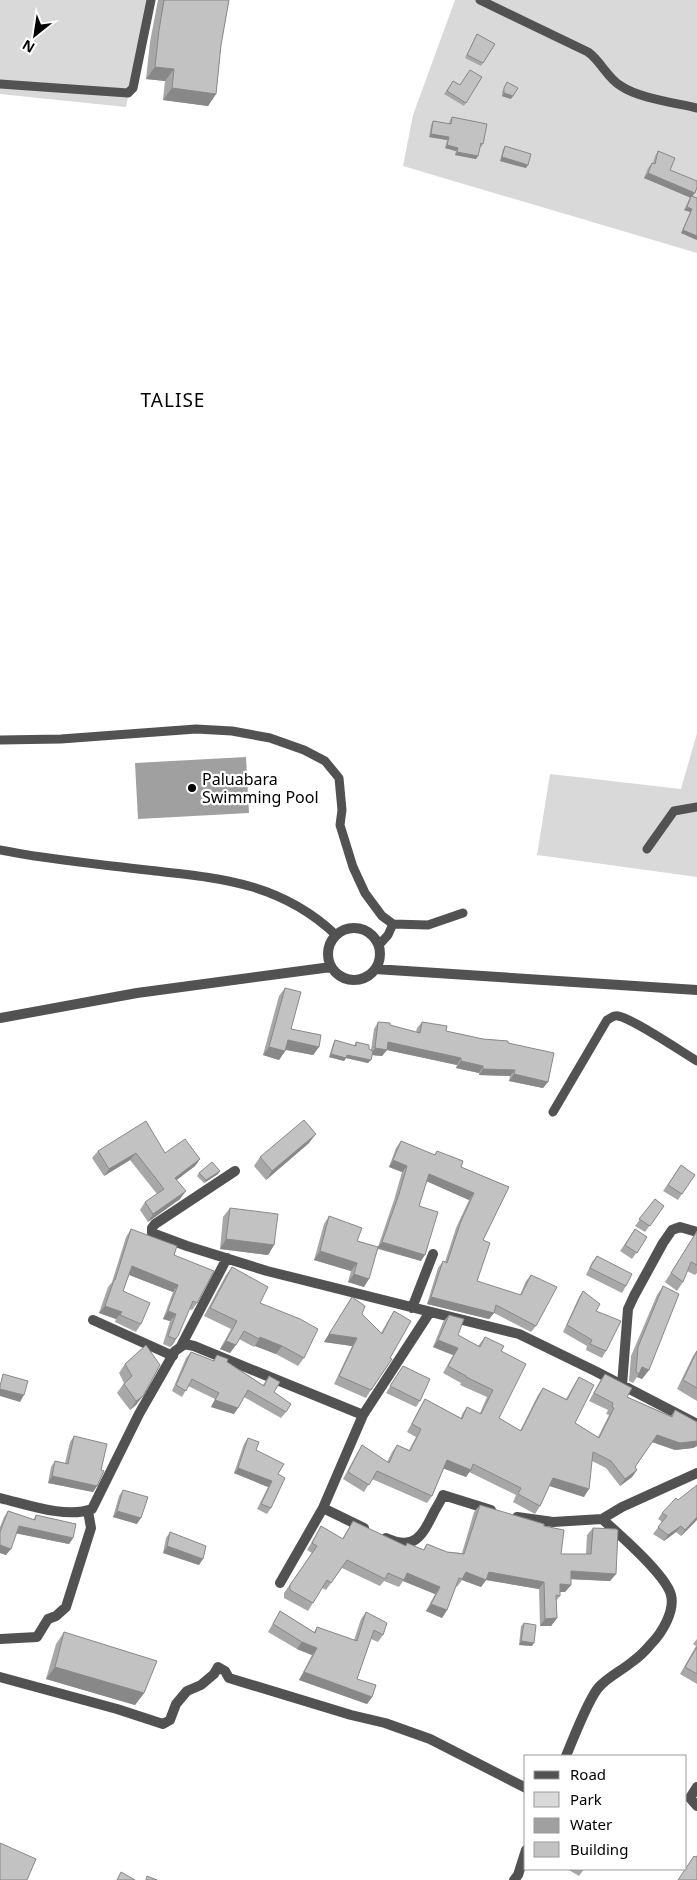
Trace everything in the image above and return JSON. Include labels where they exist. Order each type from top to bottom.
[{"type":"street","points":[[358,928],[371,934],[379,945],[380,956],[375,969],[368,976],[355,980],[341,977],[331,967],[328,953],[330,943],[336,935],[344,930],[358,928]]},
{"type":"street","points":[[0,1018],[137,993],[331,967]]},
{"type":"street","points":[[375,969],[697,990]]},
{"type":"street","points":[[235,1171],[156,1224],[152,1231],[158,1237],[296,1279],[519,1334],[697,1424]]},
{"type":"street","points":[[622,1385],[628,1309],[634,1296],[672,1230],[680,1227],[697,1232]]},
{"type":"street","points":[[412,1308],[433,1254]]},
{"type":"street","points":[[0,1498],[71,1513],[92,1509],[139,1414],[173,1356],[181,1346],[227,1258]]},
{"type":"street","points":[[280,1583],[323,1508],[363,1415],[430,1312]]},
{"type":"street","points":[[93,1320],[173,1356]]},
{"type":"street","points":[[181,1346],[194,1346],[363,1415]]},
{"type":"street","points":[[323,1508],[375,1533],[401,1543],[415,1541],[424,1531],[443,1495],[502,1513],[543,1522],[602,1519],[622,1507],[697,1473]]},
{"type":"street","points":[[0,1639],[37,1637],[48,1619],[56,1616],[66,1607],[91,1528],[88,1510]]},
{"type":"street","points":[[566,1755],[597,1688],[613,1674],[631,1663],[653,1642],[665,1624],[671,1607],[671,1595],[664,1583],[633,1548],[602,1519]]},
{"type":"street","points":[[0,1677],[117,1709],[162,1724],[170,1720],[176,1704],[187,1691],[201,1685],[214,1674],[218,1667],[225,1671],[230,1678],[351,1715],[385,1723],[430,1739],[524,1787]]},
{"type":"street","points":[[697,1787],[690,1798],[697,1806]]},
{"type":"street","points":[[514,1880],[518,1875],[524,1856]]},
{"type":"lane","points":[[0,84],[128,92],[133,88],[151,0]]},
{"type":"lane","points":[[480,0],[588,52],[595,57],[610,77],[620,86],[631,92],[697,108]]},
{"type":"lane","points":[[0,740],[61,739],[196,729],[232,731],[270,738],[304,750],[324,761],[338,778],[342,810],[340,825],[353,867],[365,892],[382,916],[393,924],[428,925],[463,913]]},
{"type":"lane","points":[[647,849],[674,811],[697,807]]},
{"type":"lane","points":[[0,850],[34,857],[229,880],[276,895],[321,921],[336,935]]},
{"type":"lane","points":[[379,945],[393,924]]},
{"type":"lane","points":[[553,1112],[607,1020],[613,1016],[619,1016],[635,1024],[697,1061]]},
{"type":"green space","points":[[0,0],[149,0],[126,107],[0,94]]},
{"type":"green space","points":[[455,0],[697,0],[697,253],[403,166],[413,115]]},
{"type":"green space","points":[[697,733],[697,877],[537,855],[550,774],[681,789]]},
{"type":"water","name":"Paluabara Swimming Pool","points":[[246,757],[249,813],[138,819],[135,763]]},
{"type":"building","points":[[164,0],[229,0],[221,45],[216,94],[172,88],[174,69],[155,67]]},
{"type":"building","points":[[477,34],[495,44],[483,63],[467,55]]},
{"type":"building","points":[[470,70],[482,77],[466,103],[447,91],[453,81],[460,85]]},
{"type":"building","points":[[507,82],[518,88],[513,96],[504,93]]},
{"type":"building","points":[[452,117],[487,124],[483,144],[481,143],[478,156],[457,152],[458,148],[447,145],[449,137],[431,134],[433,121],[451,124]]},
{"type":"building","points":[[505,146],[531,154],[528,165],[502,157]]},
{"type":"building","points":[[658,151],[675,158],[670,170],[697,181],[695,193],[648,173],[652,163],[655,164]]},
{"type":"building","points":[[691,196],[697,198],[697,236],[683,230],[692,209],[687,207]]},
{"type":"building","points":[[285,988],[301,992],[291,1029],[321,1035],[319,1047],[288,1040],[285,1051],[269,1047]]},
{"type":"building","points":[[378,1022],[390,1023],[390,1025],[420,1033],[422,1022],[447,1026],[446,1031],[483,1039],[508,1041],[508,1043],[554,1053],[548,1082],[514,1074],[515,1070],[483,1069],[483,1066],[461,1061],[461,1058],[388,1042],[387,1050],[375,1048]]},
{"type":"building","points":[[335,1040],[356,1046],[356,1042],[369,1045],[369,1049],[373,1051],[371,1060],[347,1055],[346,1058],[331,1054]]},
{"type":"building","points":[[304,1120],[316,1134],[272,1171],[260,1157]]},
{"type":"building","points":[[146,1121],[165,1153],[185,1139],[200,1159],[175,1178],[186,1191],[153,1214],[145,1202],[164,1189],[136,1153],[109,1169],[98,1151]]},
{"type":"building","points":[[401,1141],[435,1155],[437,1151],[463,1161],[461,1167],[509,1187],[483,1240],[490,1243],[477,1281],[521,1295],[531,1275],[557,1287],[536,1326],[496,1305],[494,1313],[431,1297],[443,1261],[447,1263],[461,1221],[474,1193],[429,1174],[419,1206],[438,1212],[425,1255],[382,1242],[407,1166],[393,1160]]},
{"type":"building","points":[[212,1162],[220,1171],[206,1180],[199,1173]]},
{"type":"building","points":[[681,1165],[695,1175],[682,1194],[668,1185]]},
{"type":"building","points":[[655,1199],[664,1206],[650,1226],[639,1219]]},
{"type":"building","points":[[230,1208],[278,1214],[274,1245],[226,1239]]},
{"type":"building","points":[[329,1216],[362,1228],[357,1241],[378,1247],[369,1279],[354,1274],[357,1263],[320,1251]]},
{"type":"building","points":[[131,1229],[177,1246],[174,1255],[214,1271],[197,1303],[193,1301],[175,1339],[168,1336],[176,1314],[168,1311],[178,1285],[132,1266],[123,1291],[150,1303],[141,1324],[120,1315],[122,1312],[105,1306]]},
{"type":"building","points":[[635,1229],[647,1237],[637,1253],[625,1245]]},
{"type":"building","points":[[697,1231],[697,1265],[691,1262],[683,1282],[671,1273]]},
{"type":"building","points":[[597,1256],[632,1274],[626,1286],[590,1268]]},
{"type":"building","points":[[232,1267],[268,1287],[260,1303],[300,1319],[318,1329],[304,1358],[282,1346],[260,1337],[259,1339],[244,1331],[236,1345],[226,1341],[237,1321],[210,1308]]},
{"type":"building","points":[[663,1286],[679,1294],[649,1370],[642,1367],[639,1374],[636,1372],[638,1347]]},
{"type":"building","points":[[583,1291],[600,1304],[596,1311],[621,1321],[606,1351],[590,1344],[592,1340],[567,1325]]},
{"type":"building","points":[[352,1297],[365,1306],[362,1314],[382,1334],[394,1311],[411,1321],[390,1358],[392,1359],[371,1390],[339,1376],[357,1338],[329,1334]]},
{"type":"building","points":[[449,1315],[464,1319],[458,1335],[480,1347],[485,1337],[504,1346],[501,1351],[526,1364],[499,1418],[521,1431],[543,1388],[567,1400],[579,1377],[594,1385],[575,1423],[599,1438],[614,1408],[612,1407],[613,1403],[594,1393],[605,1374],[632,1388],[627,1397],[672,1417],[675,1410],[697,1422],[697,1441],[680,1443],[657,1435],[635,1467],[637,1470],[625,1479],[611,1461],[593,1452],[589,1489],[553,1478],[540,1506],[518,1494],[521,1488],[473,1464],[471,1470],[447,1460],[432,1496],[377,1471],[369,1485],[348,1472],[362,1445],[389,1463],[397,1445],[410,1451],[421,1429],[412,1424],[425,1399],[462,1419],[467,1407],[481,1414],[493,1390],[448,1366],[458,1348],[438,1340]]},
{"type":"building","points":[[146,1345],[160,1365],[143,1396],[136,1401],[124,1384],[132,1376],[125,1364]]},
{"type":"building","points":[[697,1351],[697,1388],[683,1380]]},
{"type":"building","points":[[191,1352],[214,1361],[217,1355],[228,1359],[227,1362],[264,1386],[269,1376],[280,1382],[274,1392],[291,1404],[286,1412],[248,1390],[238,1408],[215,1400],[219,1393],[192,1379],[186,1391],[176,1385]]},
{"type":"building","points":[[403,1366],[430,1379],[420,1401],[390,1386]]},
{"type":"building","points":[[3,1374],[28,1381],[24,1395],[0,1389]]},
{"type":"building","points":[[74,1436],[107,1444],[101,1470],[104,1471],[97,1486],[52,1476],[55,1461],[68,1464]]},
{"type":"building","points":[[248,1438],[259,1442],[256,1450],[284,1464],[278,1474],[285,1478],[271,1508],[261,1504],[272,1481],[238,1468]]},
{"type":"building","points":[[697,1485],[697,1517],[685,1530],[681,1526],[668,1535],[658,1527],[667,1516],[662,1513],[676,1498],[678,1500]]},
{"type":"building","points":[[123,1490],[148,1497],[141,1518],[117,1511]]},
{"type":"building","points":[[480,1505],[544,1524],[544,1526],[564,1530],[561,1554],[591,1554],[593,1528],[618,1530],[616,1574],[571,1571],[571,1585],[560,1584],[560,1596],[556,1595],[557,1618],[545,1619],[544,1582],[489,1572],[486,1580],[466,1572],[462,1579],[459,1578],[447,1610],[431,1604],[440,1587],[407,1573],[404,1580],[388,1573],[385,1579],[347,1560],[331,1583],[327,1580],[313,1603],[290,1590],[290,1585],[317,1546],[312,1543],[321,1526],[343,1539],[353,1521],[406,1546],[407,1543],[424,1550],[427,1544],[447,1552],[464,1554]]},
{"type":"building","points":[[8,1511],[35,1520],[36,1515],[76,1524],[73,1538],[19,1526],[11,1549],[0,1545],[0,1532]]},
{"type":"building","points":[[170,1532],[206,1546],[203,1559],[167,1546]]},
{"type":"building","points":[[280,1611],[315,1633],[317,1627],[357,1641],[366,1612],[387,1623],[383,1635],[374,1630],[357,1679],[376,1685],[372,1697],[304,1672],[317,1648],[302,1642],[273,1624]]},
{"type":"building","points":[[524,1623],[536,1625],[534,1643],[521,1641]]},
{"type":"building","points":[[64,1632],[157,1661],[144,1693],[55,1667]]},
{"type":"building","points":[[697,1647],[697,1674],[685,1667]]},
{"type":"building","points":[[0,1843],[36,1859],[27,1880],[0,1880]]},
{"type":"building","points":[[694,1856],[697,1856],[697,1880],[678,1880],[685,1870],[687,1870],[687,1866]]},
{"type":"building","points":[[121,1872],[135,1880],[117,1880]]},
{"type":"building","points":[[147,1876],[157,1880],[146,1880]]},
{"type":"place","name":"Paluabara Swimming Pool","points":[[192,788]]},
{"type":"district","name":"TALISE","points":[[173,400]]}]
